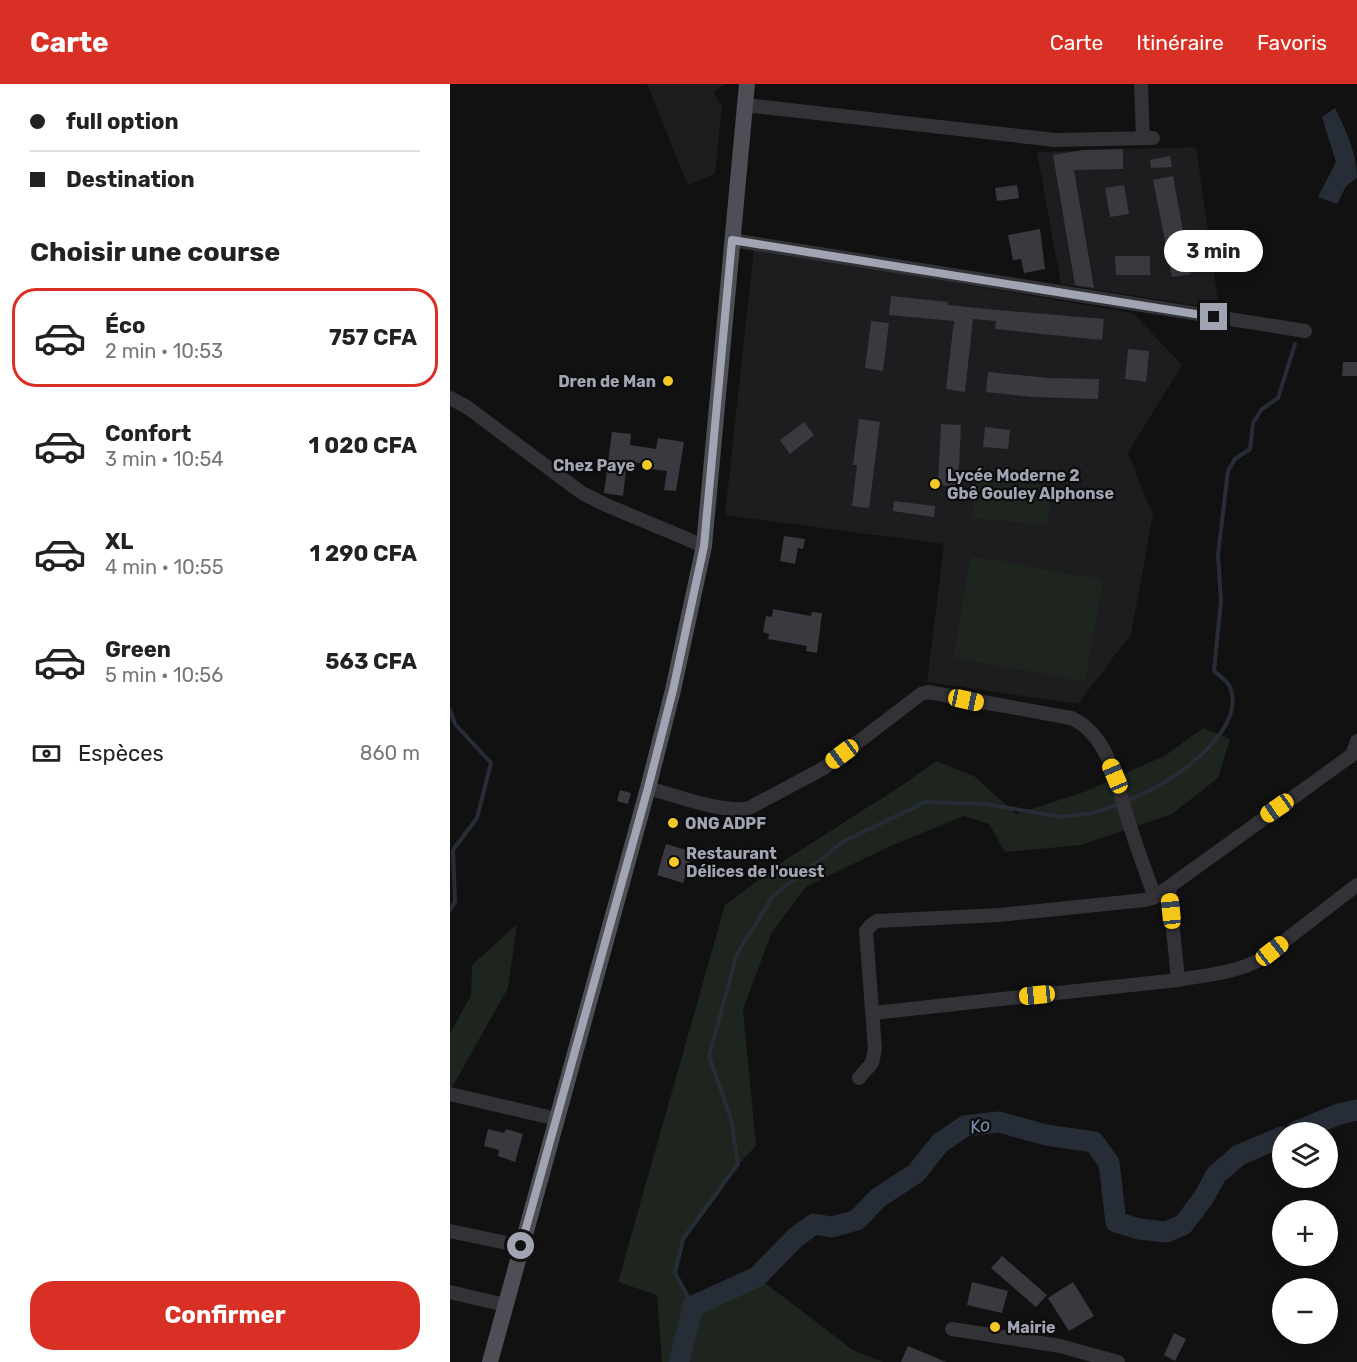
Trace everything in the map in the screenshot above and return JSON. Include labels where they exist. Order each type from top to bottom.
[{"type":"main road","points":[[490,1362],[648,788],[673,690],[704,546],[732,240],[748,100]]},
{"type":"street","points":[[748,100],[1055,140],[1148,138],[1141,84]]},
{"type":"street","points":[[732,240],[1305,332]]},
{"type":"street","points":[[450,398],[466,407],[582,493],[704,546]]},
{"type":"street","points":[[648,788],[721,808],[738,810],[749,808],[824,768],[921,694],[928,692],[1071,718],[1090,732],[1104,750],[1115,776],[1155,897]]},
{"type":"street","points":[[859,1078],[874,1057],[873,1013],[866,932],[871,925],[877,921],[999,915],[1145,900],[1155,897],[1355,759],[1357,741]]},
{"type":"street","points":[[873,1013],[1217,974],[1250,965],[1267,955],[1357,885]]},
{"type":"street","points":[[1169,888],[1178,980]]},
{"type":"street","points":[[450,1094],[557,1119]]},
{"type":"street","points":[[451,1235],[521,1246]]},
{"type":"street","points":[[450,1292],[505,1305]]},
{"type":"street","points":[[952,1329],[1060,1346],[1118,1362]]},
{"type":"shaded area","points":[[647,84],[725,84],[713,92],[722,107],[715,174],[688,185]]},
{"type":"shaded area","points":[[1335,108],[1347,134],[1357,169],[1357,178],[1346,186],[1337,204],[1318,197],[1336,162],[1322,117]]},
{"type":"shaded area","points":[[1196,147],[1219,309],[1061,284],[1037,152]]},
{"type":"shaded area","name":"Lycée Moderne 2 Gbê Gouley Alphonse","points":[[754,249],[1133,313],[1182,365],[1128,453],[1153,515],[1131,634],[1078,704],[927,682],[944,544],[725,515]]},
{"type":"shaded area","points":[[975,479],[1051,486],[1048,525],[972,518]]},
{"type":"shaded area","points":[[971,556],[1103,580],[1085,681],[953,658]]},
{"type":"shaded area","points":[[1203,728],[1230,739],[1218,778],[1172,814],[1081,845],[1005,852],[989,824],[964,816],[888,847],[806,887],[772,932],[743,1009],[756,1146],[738,1164],[683,1239],[675,1273],[693,1306],[757,1277],[853,1350],[883,1362],[662,1362],[657,1295],[618,1282],[725,905],[788,858],[936,761],[974,776],[1016,814],[1084,792],[1166,755]]},
{"type":"shaded area","points":[[517,924],[508,988],[450,1091],[450,1034],[471,995],[472,965]]},
{"type":"building","points":[[1123,149],[1123,169],[1074,170],[1094,288],[1075,285],[1053,155],[1083,150]]},
{"type":"building","points":[[1170,156],[1172,167],[1151,168],[1150,160]]},
{"type":"building","points":[[1173,176],[1191,274],[1172,277],[1153,180]]},
{"type":"building","points":[[1017,185],[1019,198],[997,201],[995,188]]},
{"type":"building","points":[[1124,185],[1129,214],[1110,217],[1105,188]]},
{"type":"building","points":[[1040,229],[1045,269],[1024,273],[1021,259],[1013,260],[1008,235]]},
{"type":"building","points":[[1115,256],[1150,256],[1150,275],[1116,275]]},
{"type":"building","points":[[891,296],[948,302],[947,305],[1104,319],[1102,340],[995,329],[996,321],[973,319],[965,392],[946,389],[954,321],[889,315]]},
{"type":"building","points":[[871,321],[889,323],[883,371],[865,368]]},
{"type":"building","points":[[1128,349],[1149,351],[1146,382],[1125,379]]},
{"type":"building","points":[[1343,362],[1357,362],[1357,376],[1342,376]]},
{"type":"building","points":[[988,372],[1048,378],[1099,379],[1098,399],[1033,397],[986,392]]},
{"type":"building","points":[[859,419],[880,422],[869,508],[852,506],[857,465],[853,465]]},
{"type":"building","points":[[804,422],[814,435],[790,454],[780,440]]},
{"type":"building","points":[[941,424],[961,425],[958,487],[938,485]]},
{"type":"building","points":[[985,427],[1010,430],[1008,449],[983,447]]},
{"type":"building","points":[[612,432],[631,434],[630,445],[656,449],[658,438],[684,442],[676,491],[664,490],[667,471],[650,469],[650,465],[627,461],[623,496],[604,493]]},
{"type":"building","points":[[894,501],[935,506],[934,517],[893,511]]},
{"type":"building","points":[[784,536],[805,539],[803,549],[798,548],[795,564],[780,561]]},
{"type":"building","points":[[773,609],[811,616],[812,612],[822,613],[817,653],[806,651],[807,646],[768,639],[769,634],[763,632],[766,616],[772,617]]},
{"type":"building","points":[[620,790],[631,793],[628,804],[617,801]]},
{"type":"building","points":[[666,844],[693,852],[683,883],[657,875]]},
{"type":"building","points":[[488,1129],[504,1133],[506,1129],[523,1134],[515,1162],[498,1156],[499,1150],[484,1146]]},
{"type":"building","points":[[1002,1256],[1047,1295],[1036,1307],[991,1268]]},
{"type":"building","points":[[972,1282],[1008,1291],[1002,1313],[967,1305]]},
{"type":"building","points":[[1073,1282],[1094,1316],[1069,1331],[1048,1298]]},
{"type":"building","points":[[1174,1333],[1186,1339],[1175,1361],[1164,1355]]},
{"type":"building","points":[[908,1346],[946,1362],[901,1362]]},
{"type":"waterway","points":[[1126,801],[1142,795],[1180,772],[1215,741],[1227,723],[1232,705],[1230,687],[1214,671],[1221,601],[1218,554],[1228,471],[1235,459],[1250,449],[1253,423],[1261,410],[1278,398],[1295,344]]},
{"type":"waterway","points":[[450,710],[455,724],[491,763],[477,818],[453,850],[455,902],[450,910]]},
{"type":"waterway","points":[[693,1306],[675,1273],[683,1239],[738,1164],[731,1119],[709,1056],[737,954],[773,896],[843,842],[925,802],[986,804],[1061,817],[1093,813],[1119,804]]},
{"type":"waterway","name":"Ko","points":[[1319,1122],[1357,1110]]},
{"type":"waterway","name":"Ko","points":[[679,1362],[693,1306],[757,1277],[795,1238],[814,1224],[832,1227],[857,1220],[878,1198],[916,1173],[940,1143],[965,1126],[999,1122],[1046,1135],[1094,1142],[1109,1163],[1116,1222],[1139,1229],[1166,1232],[1183,1225],[1204,1197],[1216,1175],[1239,1155],[1272,1141]]},
{"type":"place","name":"Dren de Man","points":[[668,381]]},
{"type":"place","name":"Chez Paye","points":[[647,465]]},
{"type":"place","name":"Lycée Moderne 2 Gbê Gouley Alphonse","points":[[935,484]]},
{"type":"place","name":"ONG ADPF","points":[[673,823]]},
{"type":"place","name":"Restaurant Délices de l'ouest","points":[[674,862]]},
{"type":"place","name":"Mairie","points":[[995,1327]]},
{"type":"route","points":[[521,1246],[648,788],[673,690],[704,546],[732,240],[1214,317]]}]
